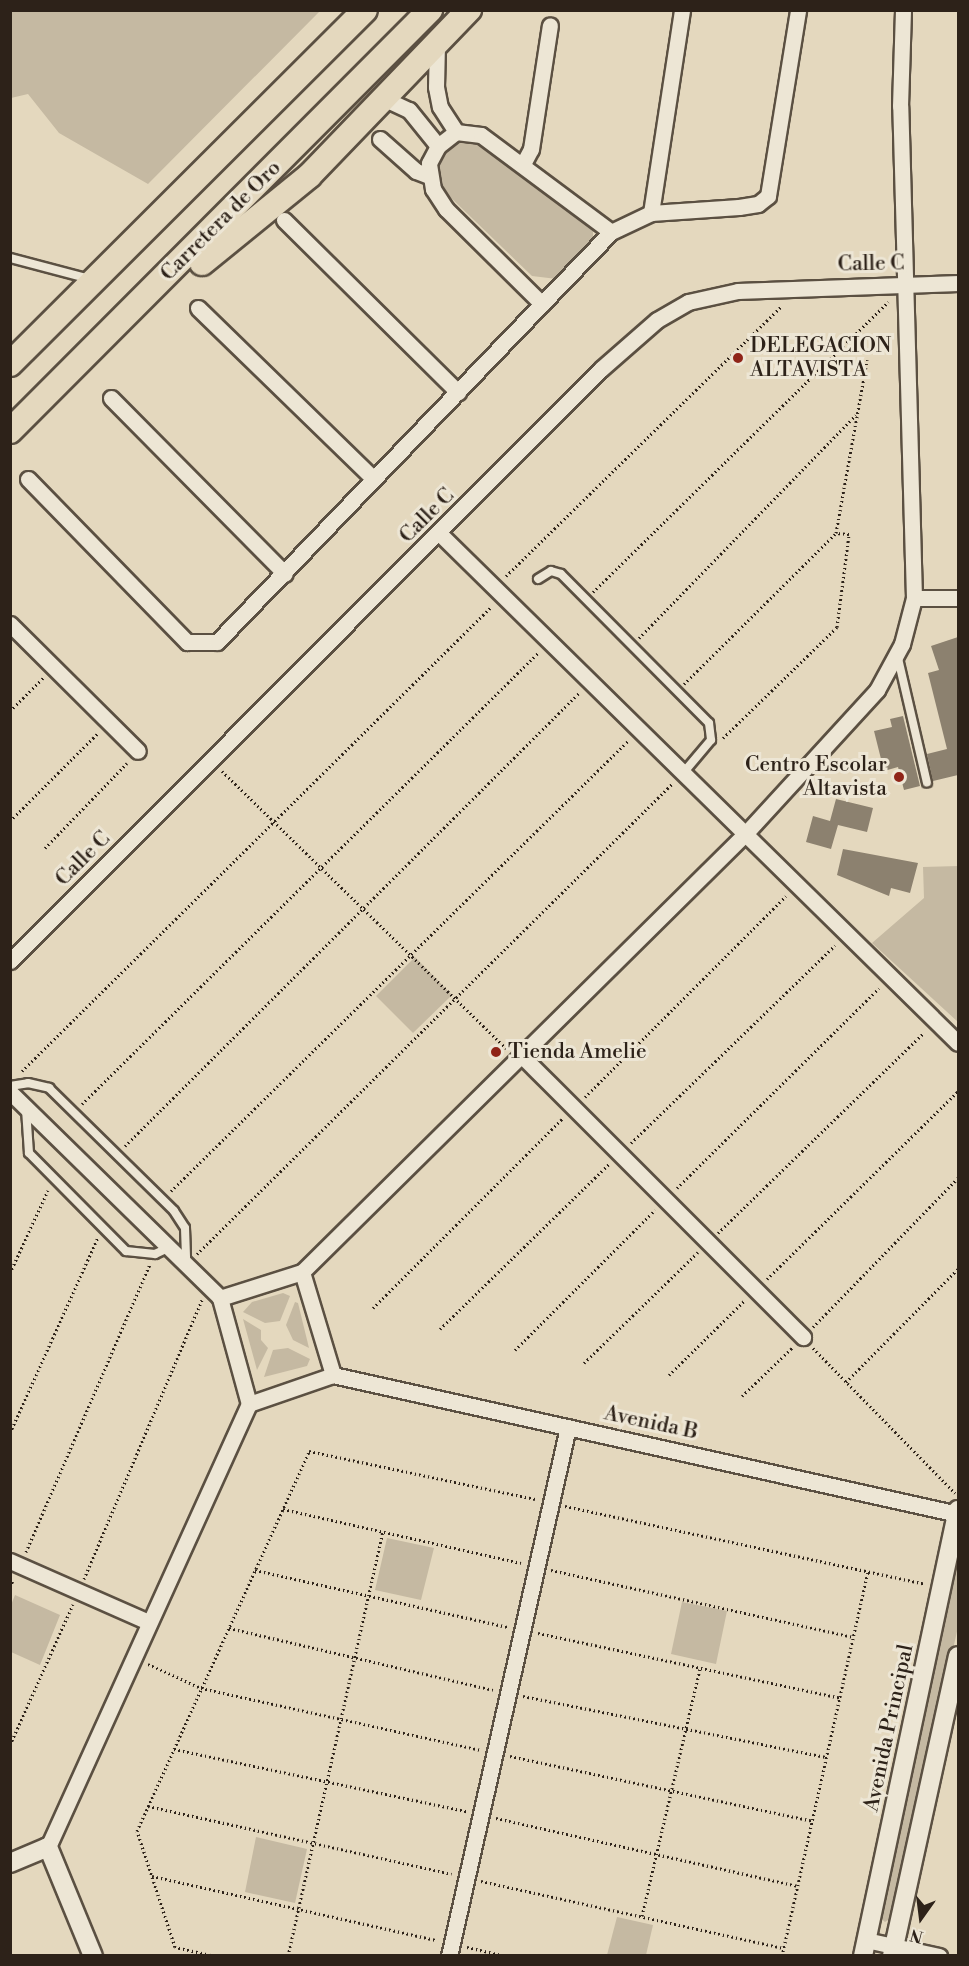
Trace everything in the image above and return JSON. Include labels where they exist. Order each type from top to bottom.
[{"type":"highway","points":[[10,364],[97,281],[365,10]]},
{"type":"highway","name":"Carretera de Oro","points":[[10,431],[430,10]]},
{"type":"highway","points":[[99,344],[178,287],[221,244],[309,176],[469,10]]},
{"type":"street","points":[[651,213],[682,10]]},
{"type":"street","points":[[28,479],[187,642],[217,642],[285,574],[611,232],[651,213],[739,207],[758,204],[768,196],[798,10]]},
{"type":"street","points":[[220,1298],[302,1272],[746,833],[877,690],[897,653],[914,598],[907,285],[900,106],[903,10]]},
{"type":"street","points":[[523,165],[531,149],[550,26]]},
{"type":"street","points":[[437,43],[435,87],[440,107],[456,132]]},
{"type":"street","points":[[385,99],[409,110],[438,146]]},
{"type":"street","points":[[429,176],[438,146],[456,132],[481,135],[611,232]]},
{"type":"street","points":[[380,139],[416,171],[429,176],[446,209],[542,304]]},
{"type":"street","points":[[284,220],[459,392]]},
{"type":"street","name":"Calle C","points":[[10,961],[440,534],[601,369],[657,320],[698,300],[738,291],[958,283]]},
{"type":"street","points":[[198,308],[374,479]]},
{"type":"street","points":[[111,398],[285,574]]},
{"type":"street","points":[[440,534],[958,1043]]},
{"type":"street","points":[[914,598],[958,598]]},
{"type":"street","points":[[10,624],[138,751]]},
{"type":"street","points":[[519,1057],[754,1292],[803,1337]]},
{"type":"street","points":[[10,1092],[161,1251],[186,1265],[220,1298],[249,1404],[148,1622],[48,1847],[10,1863]]},
{"type":"street","points":[[249,1404],[333,1375],[302,1272]]},
{"type":"street","name":"Avenida B","points":[[333,1375],[958,1509]]},
{"type":"street","points":[[450,1949],[568,1427]]},
{"type":"street","name":"Avenida Principal","points":[[864,1948],[958,1509]]},
{"type":"street","points":[[15,1563],[148,1622]]},
{"type":"street","points":[[893,1951],[958,1656]]},
{"type":"street","points":[[48,1847],[93,1956]]},
{"type":"street","points":[[864,1948],[939,1956]]},
{"type":"lane","points":[[11,259],[97,281]]},
{"type":"lane","points":[[538,579],[551,571],[561,574],[710,723],[711,740],[684,772]]},
{"type":"lane","points":[[897,653],[927,783]]},
{"type":"lane","points":[[10,1086],[28,1083],[49,1088],[163,1199],[185,1228],[186,1265]]},
{"type":"lane","points":[[26,1107],[29,1153],[126,1251],[161,1251]]},
{"type":"path","points":[[586,600],[907,285]]},
{"type":"path","points":[[19,1074],[274,822],[499,591],[801,288]]},
{"type":"path","points":[[677,690],[836,533],[867,360]]},
{"type":"path","points":[[632,646],[858,413]]},
{"type":"path","points":[[711,740],[726,737],[837,627],[849,534],[836,533]]},
{"type":"path","points":[[74,1112],[550,641]]},
{"type":"path","points":[[10,711],[53,667]]},
{"type":"path","points":[[117,1154],[591,681]]},
{"type":"path","points":[[10,820],[109,723]]},
{"type":"path","points":[[163,1199],[640,729]]},
{"type":"path","points":[[45,848],[138,751]]},
{"type":"path","points":[[212,760],[455,998],[519,1057]]},
{"type":"path","points":[[186,1265],[684,772]]},
{"type":"path","points":[[440,1329],[848,933]]},
{"type":"path","points":[[515,1350],[891,976]]},
{"type":"path","points":[[584,1363],[937,1021]]},
{"type":"path","points":[[669,1375],[958,1091]]},
{"type":"path","points":[[10,1273],[53,1177]]},
{"type":"path","points":[[742,1396],[803,1337],[958,1178]]},
{"type":"path","points":[[10,1433],[102,1227]]},
{"type":"path","points":[[10,1587],[15,1563],[161,1251]]},
{"type":"path","points":[[846,1382],[958,1269]]},
{"type":"path","points":[[10,1745],[79,1591],[208,1286]]},
{"type":"path","points":[[803,1337],[846,1382],[958,1509]]},
{"type":"path","points":[[215,1956],[175,1947],[137,1831],[309,1451],[942,1588]]},
{"type":"path","points":[[283,1509],[853,1637]]},
{"type":"path","points":[[288,1956],[383,1532]]},
{"type":"path","points":[[255,1570],[840,1698]]},
{"type":"path","points":[[782,1956],[868,1572]]},
{"type":"path","points":[[229,1628],[508,1693],[826,1758]]},
{"type":"path","points":[[132,1658],[201,1688],[812,1821]]},
{"type":"path","points":[[642,1916],[700,1668]]},
{"type":"path","points":[[174,1749],[481,1814],[798,1886]]},
{"type":"path","points":[[148,1806],[784,1948]]},
{"type":"path","points":[[152,1876],[298,1909],[450,1949],[507,1956]]},
{"type":"shaded area","points":[[11,10],[320,11],[148,184],[59,133],[28,94],[11,98]]},
{"type":"shaded area","points":[[468,140],[481,142],[593,225],[593,240],[557,279],[532,276],[448,195],[440,179],[440,162],[456,142]]},
{"type":"shaded area","points":[[958,866],[958,1022],[872,943],[924,898],[923,867]]},
{"type":"shaded area","points":[[415,957],[452,995],[413,1033],[376,996]]},
{"type":"shaded area","points":[[283,1293],[290,1296],[280,1321],[265,1323],[243,1312],[252,1302]]},
{"type":"shaded area","points":[[295,1302],[298,1303],[309,1348],[293,1340],[286,1325]]},
{"type":"shaded area","points":[[243,1319],[261,1330],[261,1340],[268,1348],[257,1370]]},
{"type":"shaded area","points":[[288,1348],[310,1359],[307,1366],[264,1377],[273,1350]]},
{"type":"shaded area","points":[[387,1538],[434,1548],[421,1600],[375,1590]]},
{"type":"shaded area","points":[[958,1546],[958,1627],[893,1917],[885,1922],[879,1917]]},
{"type":"shaded area","points":[[15,1595],[60,1615],[40,1665],[11,1652],[11,1605]]},
{"type":"shaded area","points":[[682,1602],[727,1611],[716,1664],[671,1654]]},
{"type":"shaded area","points":[[256,1837],[307,1849],[295,1903],[245,1892]]},
{"type":"shaded area","points":[[617,1917],[653,1925],[646,1955],[607,1955]]},
{"type":"building","points":[[958,637],[958,775],[933,781],[927,754],[947,749],[928,673],[939,670],[931,646]]},
{"type":"building","points":[[903,716],[920,786],[904,790],[898,767],[884,771],[874,731],[892,727],[890,719]]},
{"type":"building","points":[[836,799],[873,808],[867,832],[838,825],[831,849],[806,842],[813,816],[830,821]]},
{"type":"building","points":[[843,849],[918,863],[910,893],[891,888],[889,896],[837,875]]},
{"type":"place","name":"DELEGACION ALTAVISTA","points":[[738,358]]},
{"type":"place","name":"Centro Escolar Altavista","points":[[899,777]]},
{"type":"place","name":"Tienda Amelie","points":[[496,1052]]}]
